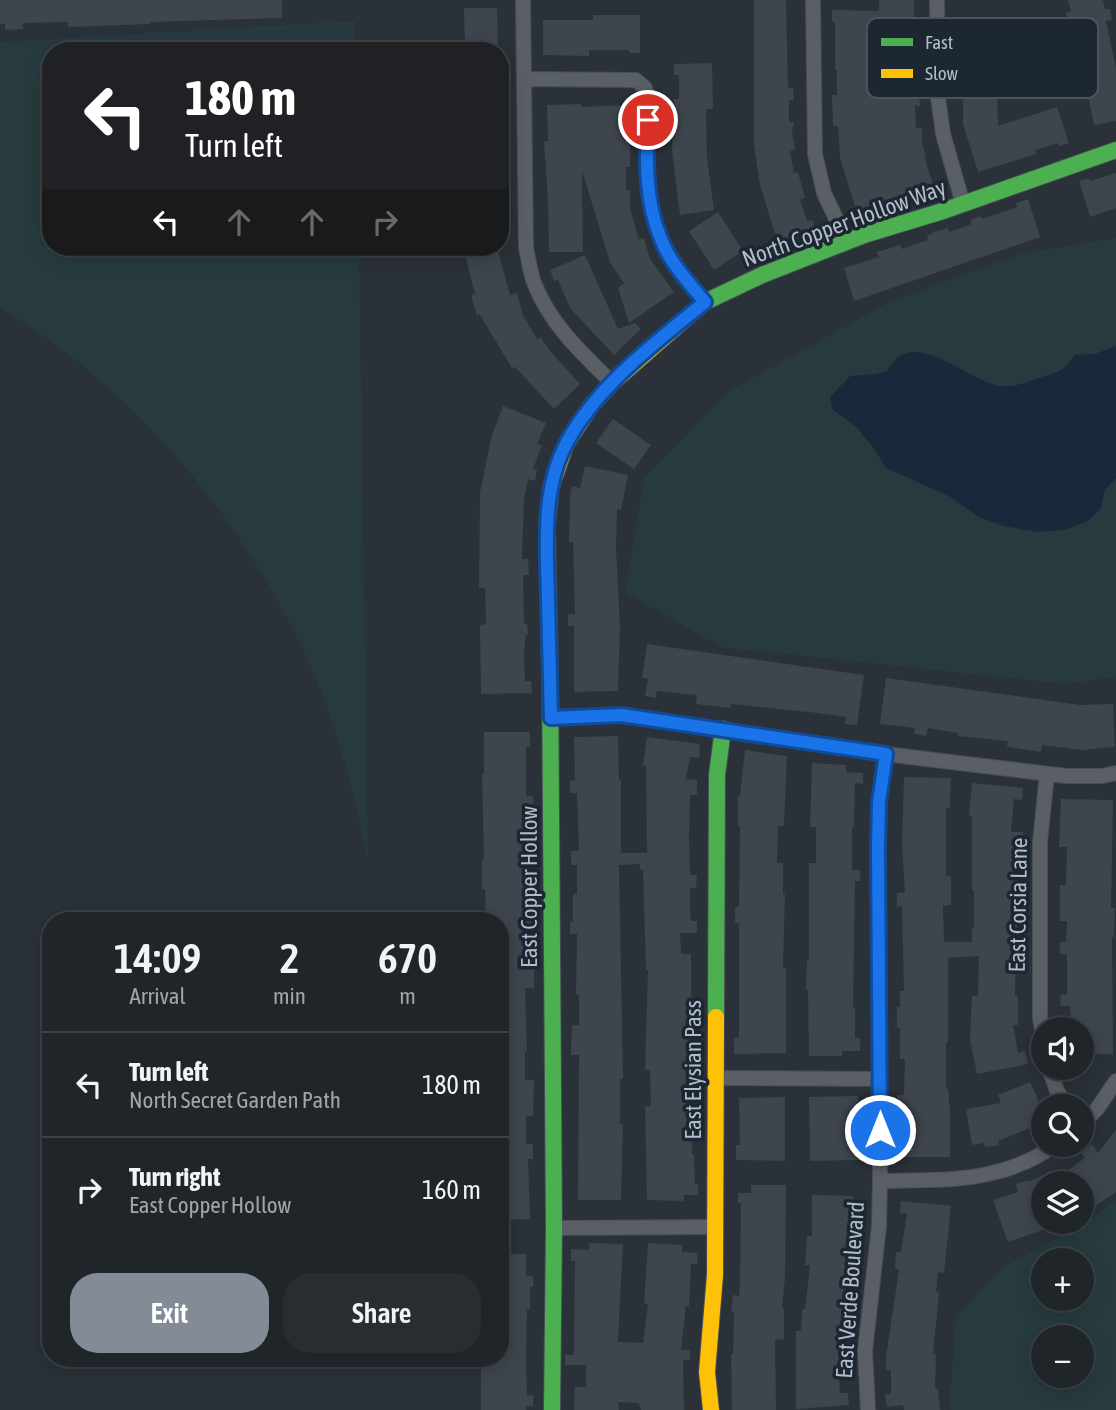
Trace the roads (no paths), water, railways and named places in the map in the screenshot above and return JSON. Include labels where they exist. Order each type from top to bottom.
[{"type":"street","points":[[523,0],[526,248],[534,283],[551,316],[568,339],[612,383]]},
{"type":"street","points":[[813,0],[814,154],[824,193],[847,242]]},
{"type":"street","points":[[937,0],[937,18]]},
{"type":"street","points":[[524,79],[636,80],[645,88],[649,102],[647,177],[653,215],[661,241],[680,271],[705,302]]},
{"type":"street","points":[[938,98],[943,134],[963,204]]},
{"type":"street","name":"North Copper Hollow Way","points":[[612,383],[705,302],[762,275],[847,242],[1116,150]]},
{"type":"street","name":"East Copper Hollow","points":[[552,1410],[554,1228],[547,527],[551,487],[566,444],[591,406],[612,383]]},
{"type":"street","points":[[551,718],[621,715],[886,754],[1047,774],[1102,776],[1116,773]]},
{"type":"street","name":"East Elysian Pass","points":[[710,1410],[707,1372],[716,1227],[716,814],[717,775],[723,729]]},
{"type":"street","name":"East Verde Boulevard","points":[[868,1410],[865,1350],[876,1254],[880,1181],[879,813],[886,754]]},
{"type":"street","name":"East Corsia Lane","points":[[1040,1017],[1040,842],[1047,774]]},
{"type":"street","points":[[716,1078],[880,1079]]},
{"type":"street","points":[[1094,1112],[1116,1081]]},
{"type":"street","points":[[880,1181],[951,1180],[996,1174],[1035,1157]]},
{"type":"street","points":[[554,1228],[716,1227]]},
{"type":"water","points":[[1116,346],[1116,478],[1105,490],[1101,508],[1088,521],[1064,530],[1038,532],[1003,526],[979,517],[949,496],[886,468],[856,427],[832,409],[830,397],[850,376],[887,371],[897,358],[909,353],[936,357],[979,379],[1010,386],[1055,373],[1075,355],[1095,354]]}]
